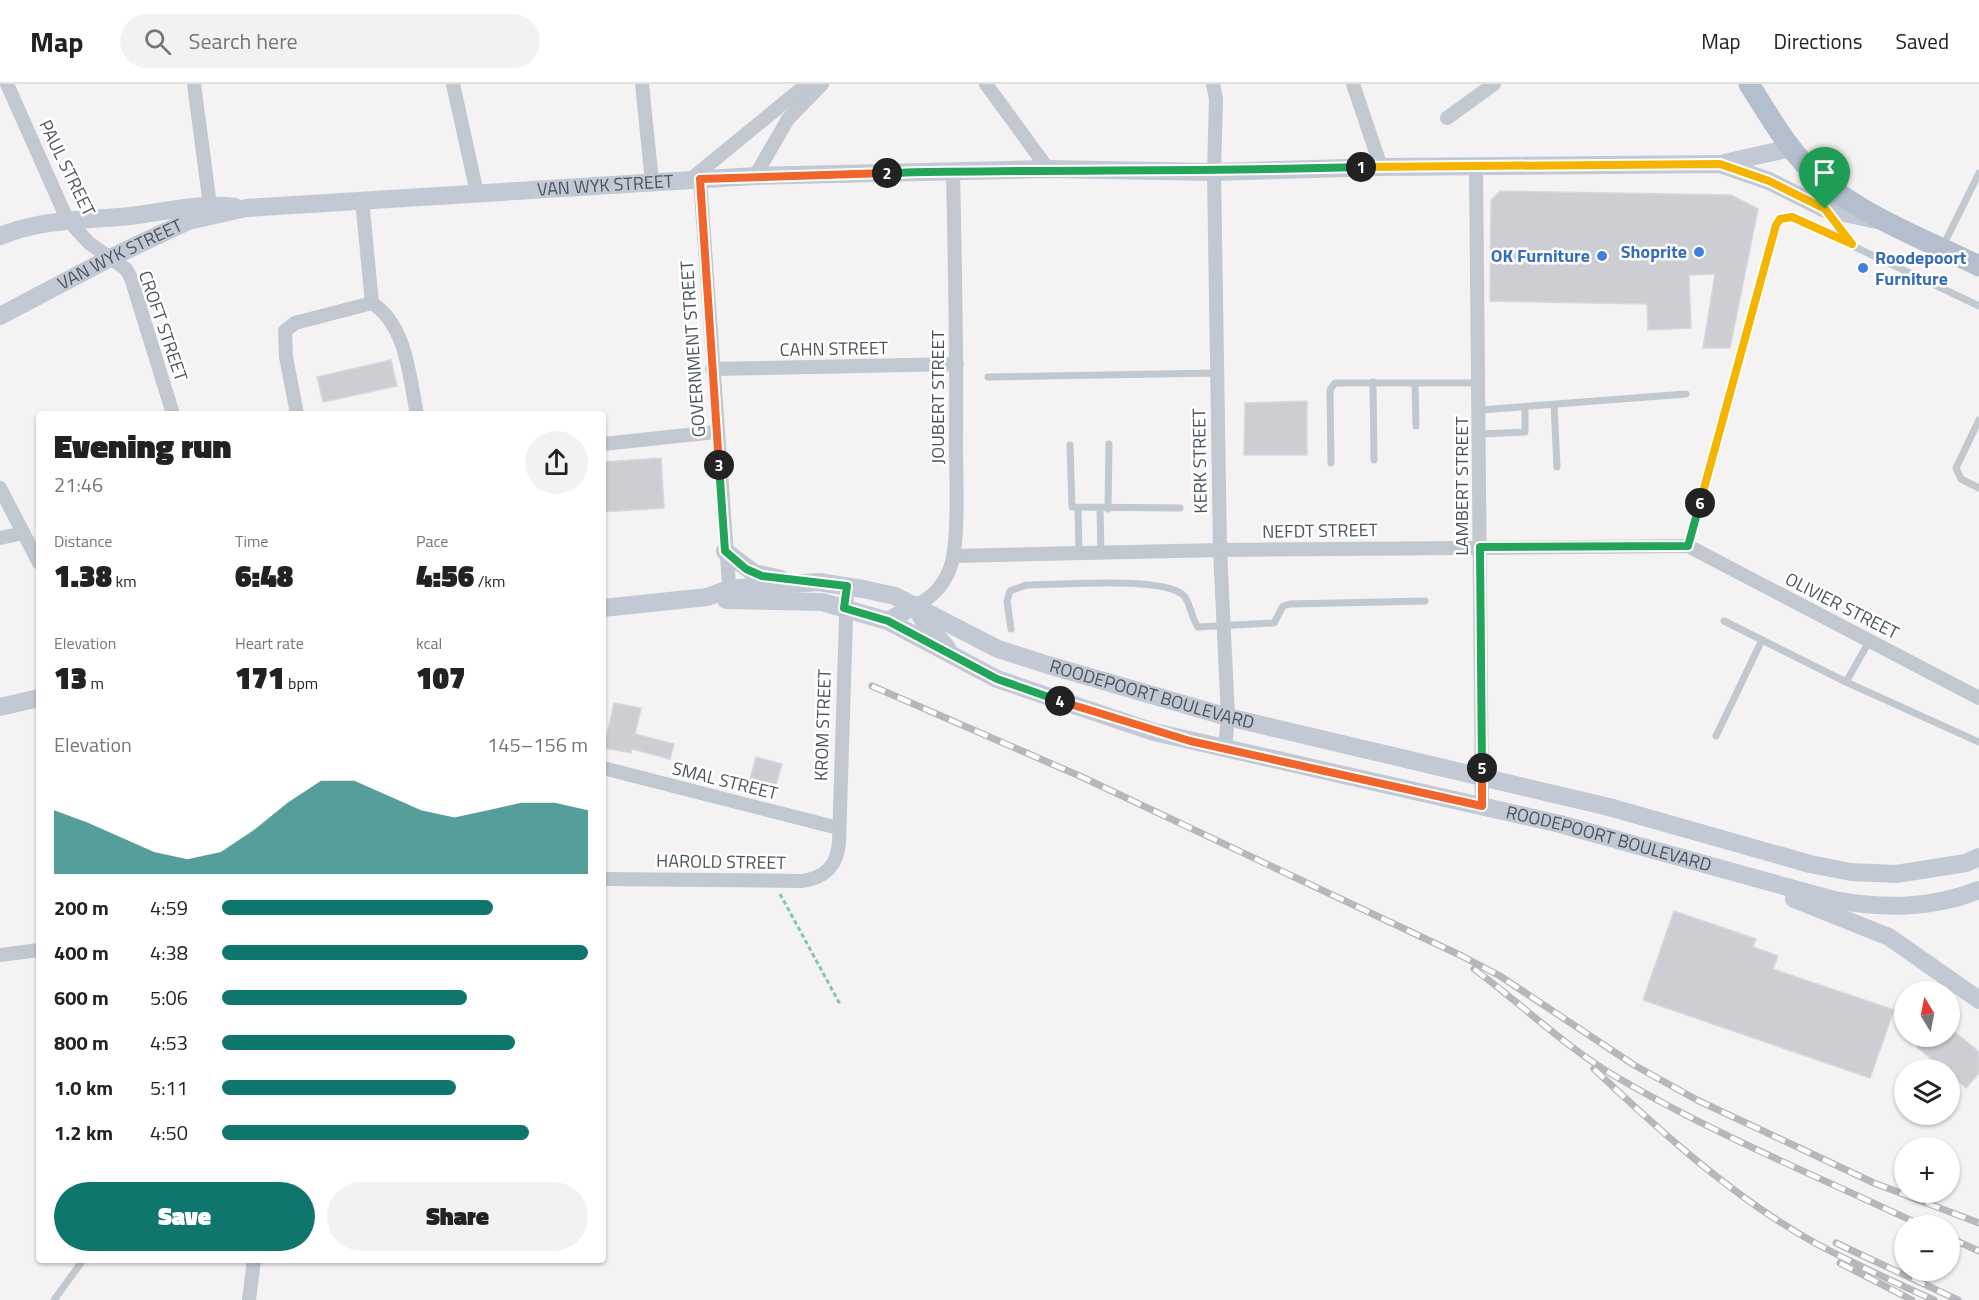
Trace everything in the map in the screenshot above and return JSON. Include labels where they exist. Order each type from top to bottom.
[{"type":"main road","points":[[1749,84],[1791,148],[1820,179],[1854,204],[1979,266]]},
{"type":"street","name":"PAUL STREET","points":[[7,84],[68,219],[89,243],[108,259]]},
{"type":"street","points":[[194,84],[211,210]]},
{"type":"street","points":[[453,84],[477,193]]},
{"type":"street","points":[[642,84],[652,182]]},
{"type":"street","points":[[695,179],[807,84]]},
{"type":"street","points":[[755,176],[788,119],[822,84]]},
{"type":"street","points":[[986,84],[1048,170]]},
{"type":"street","name":"KERK STREET","points":[[1213,84],[1216,99],[1214,172],[1220,550],[1228,717],[1225,749]]},
{"type":"street","points":[[1353,84],[1381,167]]},
{"type":"street","points":[[1447,118],[1494,84]]},
{"type":"street","points":[[1720,164],[1791,148]]},
{"type":"street","name":"VAN WYK STREET","points":[[0,236],[26,225],[68,219],[755,176],[1048,170],[1214,172],[1381,167],[1720,164],[1759,177],[1825,209],[1890,223]]},
{"type":"street","name":"LAMBERT STREET","points":[[1476,166],[1480,383],[1482,806]]},
{"type":"street","name":"JOUBERT STREET","points":[[915,605],[934,594],[950,568],[953,556],[957,364],[953,172]]},
{"type":"street","name":"GOVERNMENT STREET","points":[[695,179],[729,595]]},
{"type":"street","points":[[362,200],[372,303],[388,316],[396,330],[416,411]]},
{"type":"street","name":"VAN WYK STREET","points":[[0,316],[108,259],[211,210]]},
{"type":"street","name":"CROFT STREET","points":[[108,259],[126,270],[131,278],[172,411]]},
{"type":"street","points":[[296,411],[286,357],[285,331],[295,323],[372,303]]},
{"type":"street","name":"CAHN STREET","points":[[712,369],[957,364]]},
{"type":"street","points":[[606,444],[716,432]]},
{"type":"street","points":[[0,488],[36,557]]},
{"type":"street","points":[[0,538],[24,533]]},
{"type":"street","name":"NEFDT STREET","points":[[953,556],[1220,550],[1688,546]]},
{"type":"street","name":"OLIVIER STREET","points":[[1688,546],[1979,698]]},
{"type":"street","points":[[725,551],[754,573],[774,578],[819,582]]},
{"type":"street","name":"ROODEPOORT BOULEVARD","points":[[729,595],[819,582],[895,596],[998,649],[1228,717],[1609,807],[1810,864],[1851,872],[1896,874],[1973,860]]},
{"type":"street","name":"KROM STREET","points":[[834,864],[838,855],[844,608],[847,586]]},
{"type":"street","points":[[606,608],[729,595]]},
{"type":"street","name":"ROODEPOORT BOULEVARD","points":[[729,595],[822,602],[888,621],[997,679],[1154,732],[1560,824],[1834,900],[1875,907],[1928,905],[1978,894]]},
{"type":"street","points":[[888,621],[915,605],[935,636],[960,660]]},
{"type":"street","points":[[0,707],[36,699]]},
{"type":"street","name":"SMAL STREET","points":[[606,769],[838,828]]},
{"type":"street","points":[[1973,860],[1978,894]]},
{"type":"street","name":"HAROLD STREET","points":[[606,879],[773,882],[812,880],[824,874],[834,864]]},
{"type":"street","points":[[1737,874],[1889,937],[1979,1000]]},
{"type":"street","points":[[0,955],[36,950]]},
{"type":"street","points":[[249,1300],[254,1263]]},
{"type":"lane","points":[[1942,248],[1979,172]]},
{"type":"lane","points":[[1825,209],[1852,244]]},
{"type":"lane","points":[[1688,546],[1776,225],[1780,219],[1786,217],[1852,244],[1979,306]]},
{"type":"lane","points":[[988,376],[1217,373]]},
{"type":"lane","points":[[1331,463],[1331,387],[1339,382],[1480,383]]},
{"type":"lane","points":[[1373,382],[1374,460]]},
{"type":"lane","points":[[1415,383],[1416,426]]},
{"type":"lane","points":[[1480,410],[1686,394]]},
{"type":"lane","points":[[1554,405],[1557,467]]},
{"type":"lane","points":[[1480,434],[1525,432],[1525,407]]},
{"type":"lane","points":[[1979,420],[1976,432],[1957,466],[1961,479],[1979,488]]},
{"type":"lane","points":[[1101,553],[1109,444]]},
{"type":"lane","points":[[1070,445],[1070,504],[1078,509],[1180,508]]},
{"type":"lane","points":[[1078,509],[1078,553]]},
{"type":"lane","points":[[1011,629],[1007,601],[1010,591],[1026,585],[1143,584],[1173,587],[1186,597],[1191,618],[1198,627],[1274,623],[1283,606],[1290,604],[1425,601]]},
{"type":"lane","points":[[1724,621],[1846,682],[1979,742]]},
{"type":"lane","points":[[1716,736],[1762,640]]},
{"type":"lane","points":[[1846,682],[1870,640]]},
{"type":"lane","points":[[54,1300],[81,1263]]},
{"type":"path","points":[[773,882],[841,1006]]},
{"type":"building","points":[[1500,191],[1731,195],[1758,209],[1730,348],[1703,348],[1715,274],[1689,275],[1691,328],[1648,330],[1647,304],[1490,301],[1491,200]]},
{"type":"building","points":[[391,360],[397,386],[323,402],[317,377]]},
{"type":"building","points":[[1307,401],[1307,455],[1244,455],[1245,403]]},
{"type":"building","points":[[661,458],[664,508],[606,512],[606,462]]},
{"type":"building","points":[[614,703],[641,708],[635,734],[674,744],[670,759],[632,749],[631,753],[606,748]]},
{"type":"building","points":[[756,757],[782,764],[776,785],[750,779]]},
{"type":"building","points":[[1674,911],[1756,939],[1753,947],[1778,956],[1773,969],[1894,1010],[1870,1078],[1643,1000]]},
{"type":"building","points":[[1960,1036],[1979,1052],[1979,1073],[1966,1088],[1960,1083],[1960,1059],[1931,1059],[1917,1047],[1960,1047]]},
{"type":"railway","points":[[872,686],[1082,777],[1462,956],[1500,976],[1634,1065],[1697,1100],[1874,1183],[1979,1223]]},
{"type":"railway","points":[[1474,969],[1563,1041],[1620,1079],[1694,1119],[1899,1215]]},
{"type":"railway","points":[[1594,1069],[1699,1163],[1756,1206],[1815,1243],[1934,1300]]},
{"type":"railway","points":[[1960,1242],[1979,1251]]},
{"type":"railway","points":[[1836,1243],[1958,1300]]},
{"type":"railway","points":[[1840,1263],[1912,1300]]},
{"type":"place","name":"Shoprite","points":[[1699,252]]},
{"type":"place","name":"OK Furniture","points":[[1602,256]]},
{"type":"place","name":"Roodepoort Furniture","points":[[1863,268]]},
{"type":"route","points":[[1720,164],[1749,172],[1825,209],[1852,244],[1792,217],[1780,219],[1776,225],[1688,546],[1480,547],[1482,806],[1412,788],[1190,741],[1070,705],[997,679],[888,621],[844,608],[847,586],[762,576],[746,569],[725,551],[700,179],[1048,170],[1214,172],[1381,167],[1720,164]]}]
